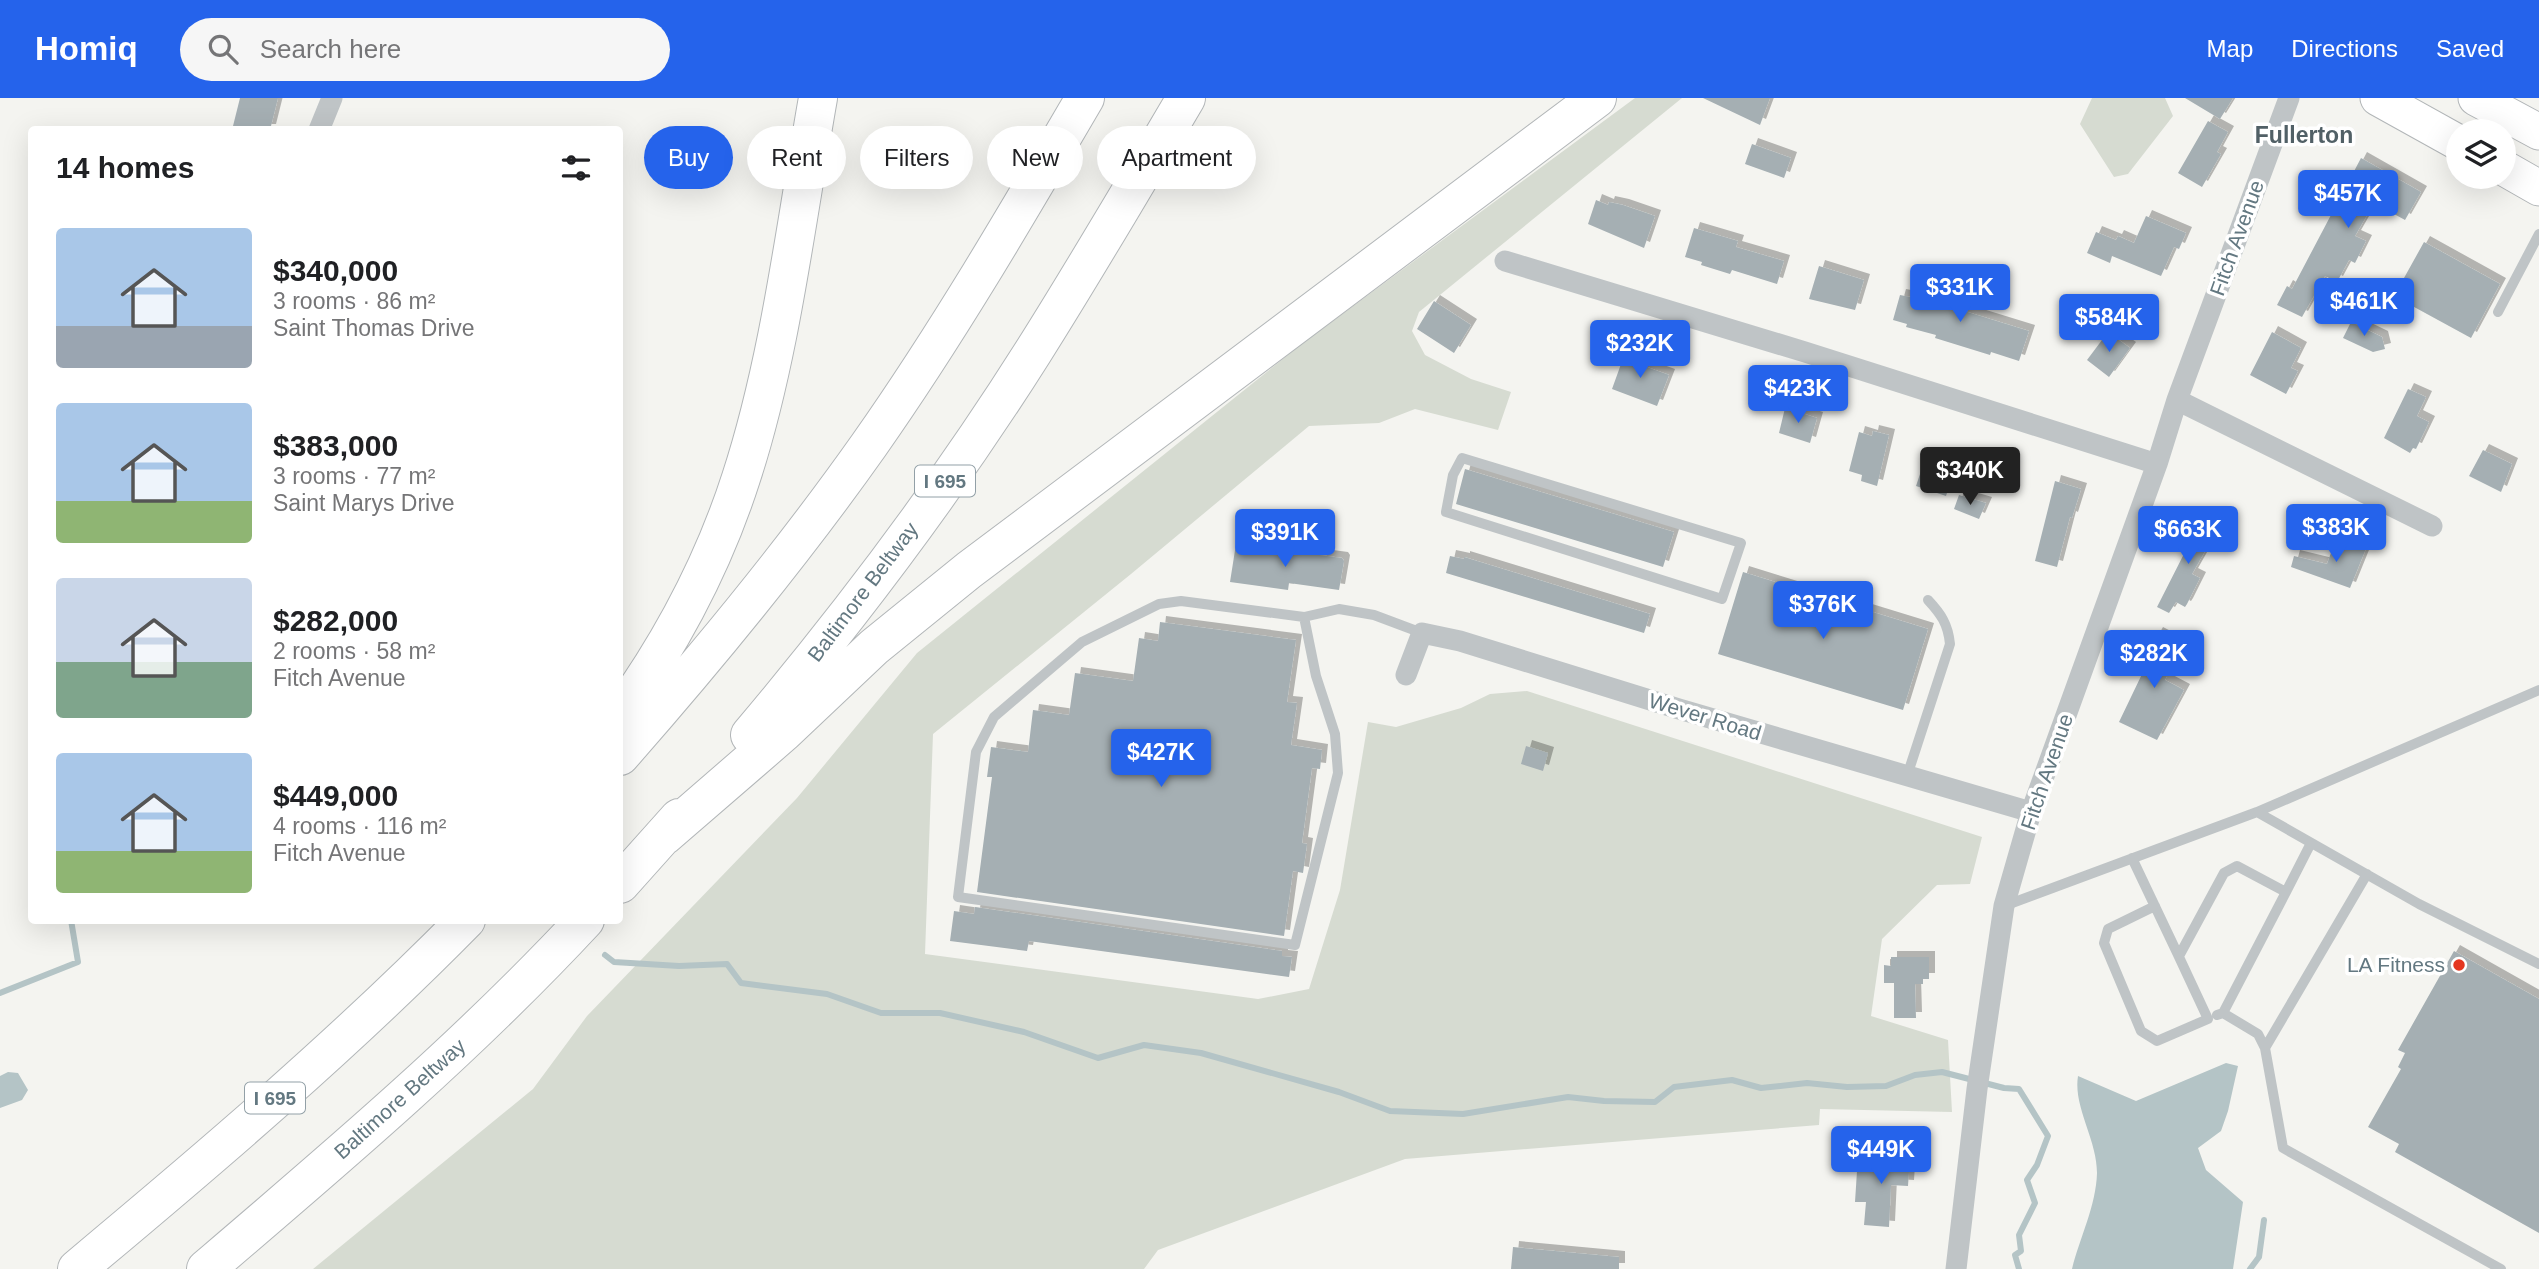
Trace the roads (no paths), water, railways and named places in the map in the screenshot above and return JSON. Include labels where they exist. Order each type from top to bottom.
[{"type":"highway","points":[[623,710],[684,610],[716,543],[740,481],[759,418],[818,98]]},
{"type":"highway","points":[[623,753],[693,673],[869,446],[957,311],[1085,98]]},
{"type":"highway","name":"Baltimore Beltway","points":[[623,881],[664,836],[837,629],[940,489],[1032,354],[1186,98]]},
{"type":"highway","points":[[664,836],[783,733],[874,647],[969,570],[1597,98]]},
{"type":"highway","points":[[2476,98],[2539,132]]},
{"type":"highway","points":[[2398,103],[2446,134]]},
{"type":"highway","points":[[2516,175],[2539,188]]},
{"type":"highway","points":[[83,1264],[323,1033],[431,924]]},
{"type":"highway","name":"I 695","points":[[83,1264],[335,1044],[462,924]]},
{"type":"highway","name":"Baltimore Beltway","points":[[206,1269],[387,1112],[502,1005],[581,924]]},
{"type":"street","points":[[321,126],[332,98]]},
{"type":"street","name":"Fitch Avenue","points":[[1956,1269],[1977,1089],[2004,906],[2031,812],[2289,98]]},
{"type":"street","points":[[1505,261],[1805,352],[2157,464]]},
{"type":"street","points":[[2178,400],[2432,526]]},
{"type":"street","points":[[1406,675],[1422,633]]},
{"type":"street","name":"Wever Road","points":[[1422,633],[1460,641],[2031,812]]},
{"type":"lane","points":[[2498,312],[2539,234]]},
{"type":"lane","points":[[1462,458],[1741,543],[1722,599],[1446,512],[1453,475],[1462,458]]},
{"type":"lane","points":[[1907,776],[1950,644],[1949,631],[1943,616],[1928,600]]},
{"type":"lane","points":[[1304,617],[1316,676],[1335,734],[1338,773],[1295,945],[958,897],[976,752],[994,717],[1082,642],[1159,604],[1181,601],[1304,617],[1339,609],[1374,615],[1422,633]]},
{"type":"lane","points":[[2004,906],[2257,812],[2539,690]]},
{"type":"lane","points":[[2257,812],[2419,904],[2539,964]]},
{"type":"lane","points":[[2155,906],[2108,929],[2104,943],[2141,1031],[2157,1041],[2223,1013],[2311,843]]},
{"type":"lane","points":[[2132,858],[2208,1019]]},
{"type":"lane","points":[[2179,956],[2224,873],[2237,866],[2286,892]]},
{"type":"lane","points":[[2265,1048],[2367,874]]},
{"type":"lane","points":[[2223,1013],[2258,1034],[2265,1048],[2283,1147],[2501,1269]]},
{"type":"waterway","points":[[0,993],[78,962],[72,924]]},
{"type":"waterway","points":[[605,955],[614,962],[679,966],[727,964],[741,983],[827,994],[881,1013],[940,1013],[1024,1032],[1098,1058],[1144,1045],[1201,1053],[1339,1092],[1390,1111],[1463,1114],[1568,1097],[1655,1102],[1674,1087],[1732,1080],[1761,1088],[1807,1083],[1847,1087],[1886,1086],[1915,1075],[1942,1072],[2004,1088],[2019,1089],[2048,1136],[2037,1165],[2027,1180],[2035,1203],[2019,1235],[2021,1251],[2015,1255],[2019,1269]]},
{"type":"waterway","points":[[2250,1269],[2259,1257],[2264,1220]]},
{"type":"place","name":"LA Fitness","points":[[2459,965]]},
{"type":"district","name":"Fullerton","points":[[2304,135]]}]
